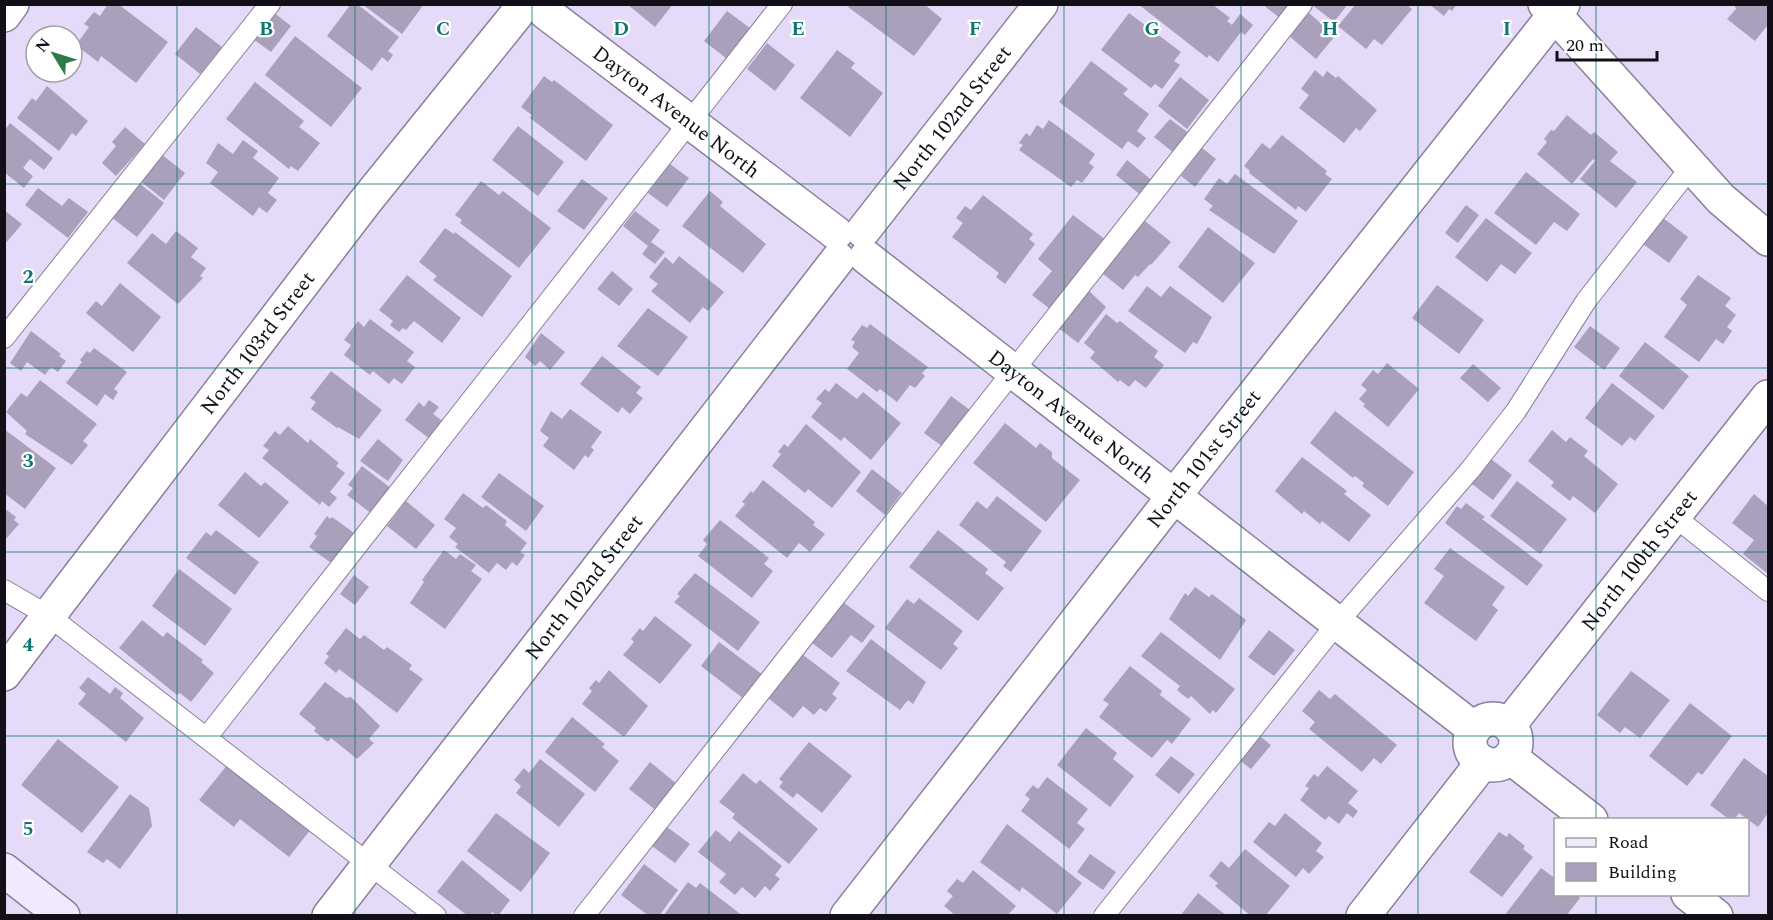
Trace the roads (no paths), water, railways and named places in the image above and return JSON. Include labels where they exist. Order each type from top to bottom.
[{"type":"main road","points":[[4,870],[63,915]]},
{"type":"street","points":[[4,15],[12,4]]},
{"type":"street","name":"North 102nd Street","points":[[329,915],[850,245],[1041,4]]},
{"type":"street","points":[[1554,8],[1691,167],[1721,199],[1768,239]]},
{"type":"street","name":"North 101st Street","points":[[847,915],[1554,8]]},
{"type":"street","name":"Dayton Avenue North","points":[[530,9],[689,121],[1474,729]]},
{"type":"street","name":"North 103rd Street","points":[[4,674],[365,202],[530,9]]},
{"type":"street","name":"North 100th Street","points":[[1509,725],[1768,397]]},
{"type":"street","points":[[1363,915],[1497,760],[1514,751],[1516,737],[1509,725],[1494,718],[1486,720],[1474,729],[1470,745],[1477,758],[1497,760],[1589,818]]},
{"type":"street","points":[[1691,896],[1716,915]]},
{"type":"lane","points":[[4,338],[270,4]]},
{"type":"lane","points":[[207,737],[782,4]]},
{"type":"lane","points":[[584,915],[1011,370],[1302,4]]},
{"type":"lane","points":[[1104,915],[1338,622],[1470,470],[1516,411],[1586,301],[1691,167]]},
{"type":"lane","points":[[1675,517],[1768,591]]},
{"type":"lane","points":[[4,590],[49,616],[436,915]]}]
